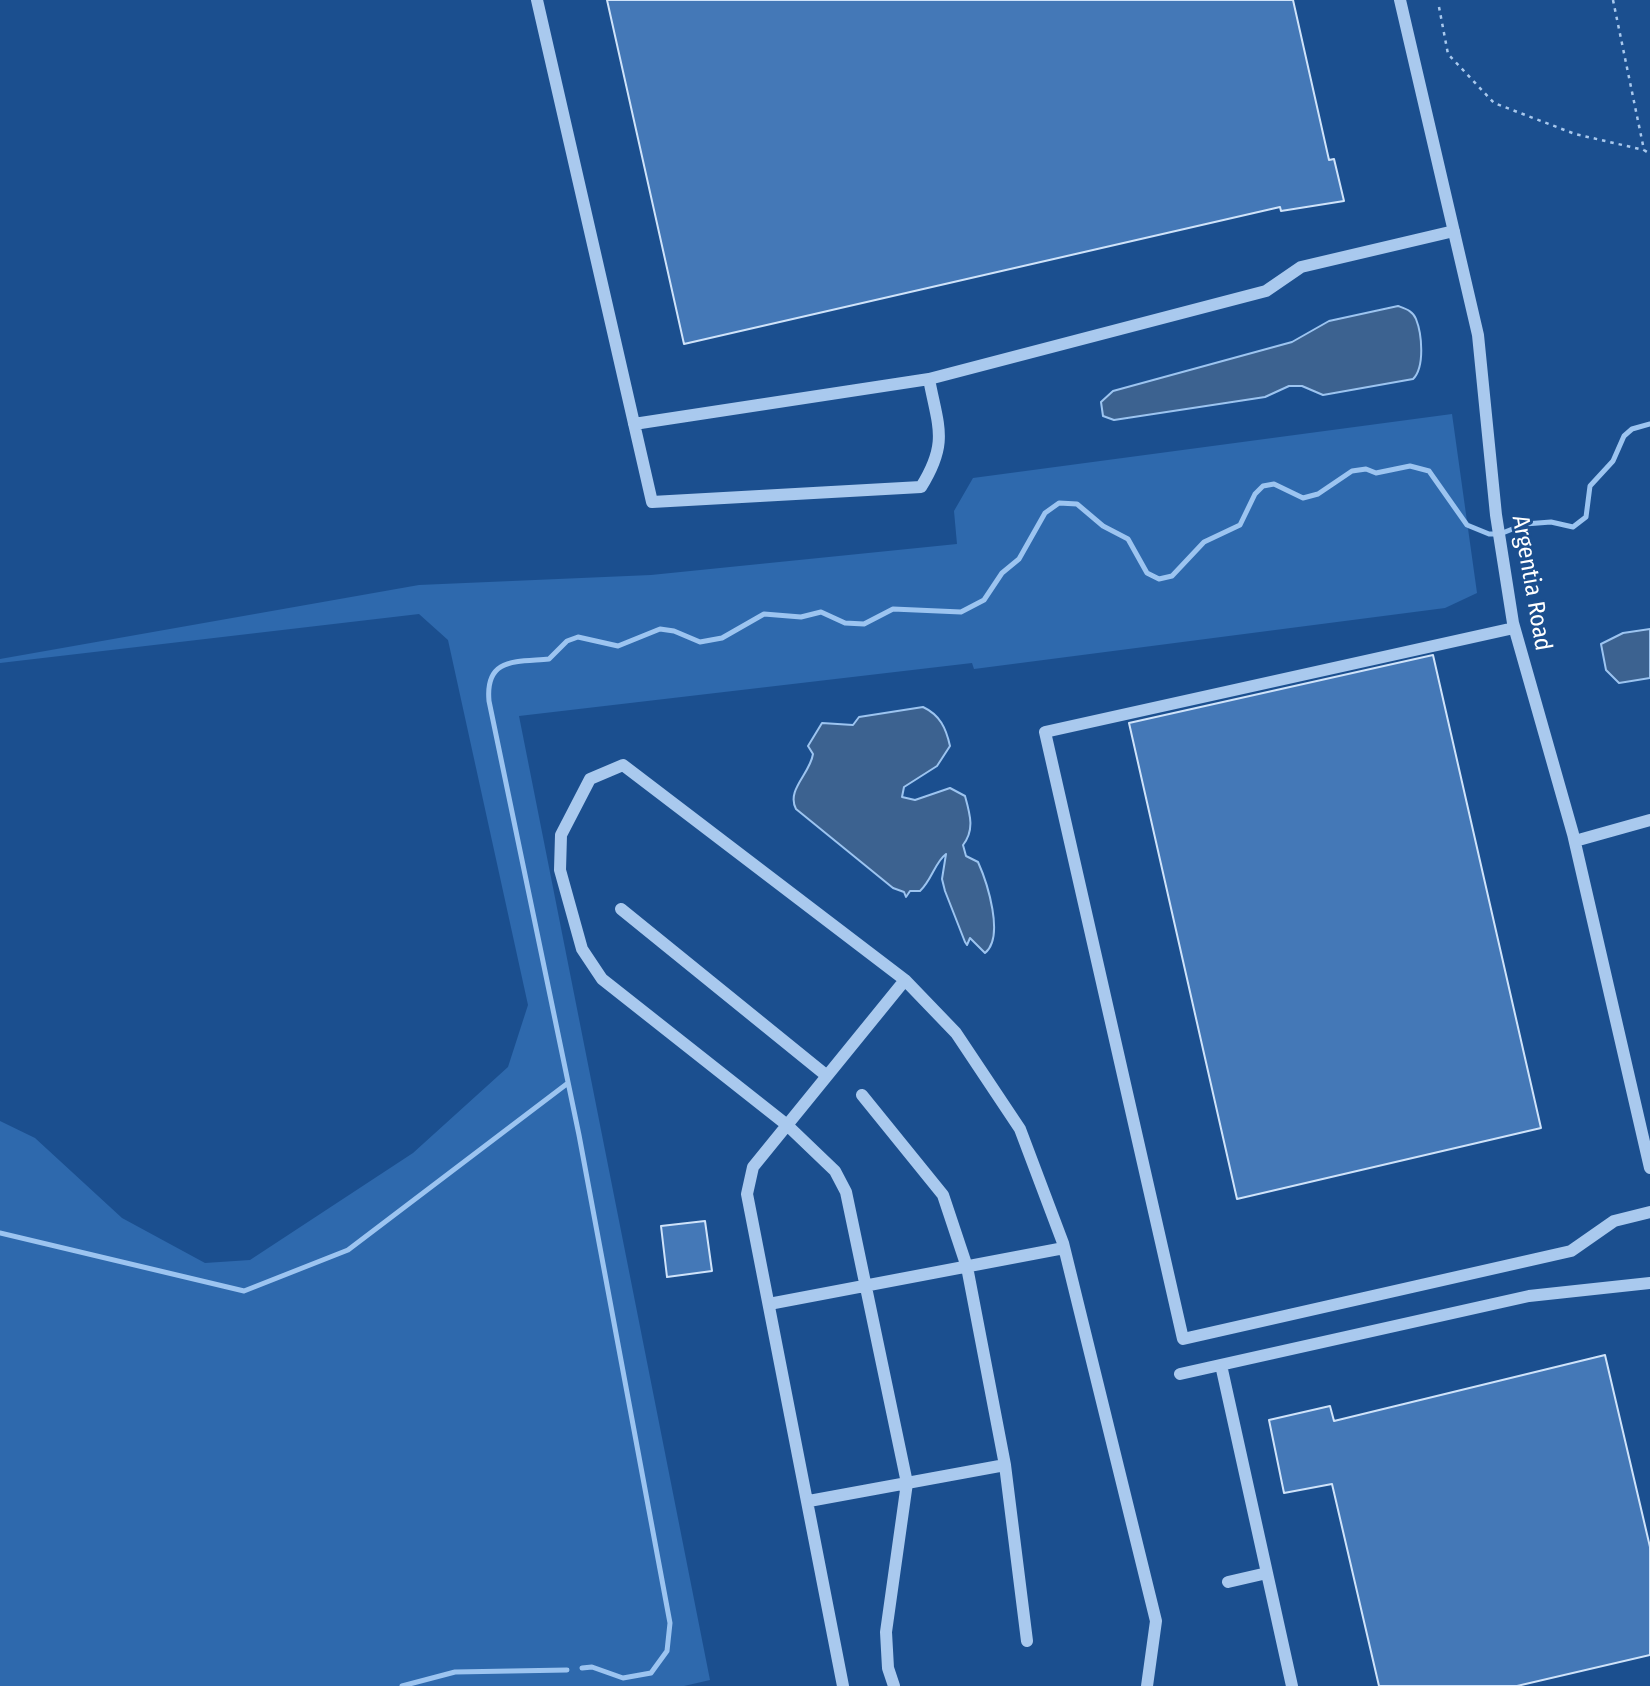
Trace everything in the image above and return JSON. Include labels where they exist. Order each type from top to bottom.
[{"type":"street","points":[[537,0],[652,502],[921,487],[937,461],[941,439],[929,379]]},
{"type":"street","name":"Argentia Road","points":[[1400,0],[1478,335],[1496,516],[1514,628],[1575,841],[1650,1168]]},
{"type":"street","points":[[634,424],[929,379],[1266,291],[1301,267],[1454,231]]},
{"type":"street","points":[[1514,628],[1045,732],[1183,1339],[1571,1251],[1614,1222],[1650,1212]]},
{"type":"street","points":[[894,1686],[888,1668],[886,1632],[907,1483],[846,1192],[835,1171],[787,1125],[602,979],[582,949],[560,870],[561,835],[590,779],[623,765],[905,980],[956,1033],[1020,1129],[1064,1248],[1156,1621],[1151,1684]]},
{"type":"street","points":[[1575,841],[1649,821]]},
{"type":"street","points":[[621,909],[827,1076]]},
{"type":"street","points":[[843,1686],[747,1194],[754,1167],[905,980]]},
{"type":"street","points":[[862,1095],[943,1195],[967,1267],[1005,1465],[1027,1642]]},
{"type":"street","points":[[769,1304],[1064,1248]]},
{"type":"street","points":[[1180,1374],[1529,1296],[1650,1283]]},
{"type":"street","points":[[1221,1365],[1292,1686]]},
{"type":"street","points":[[809,1501],[1005,1465]]},
{"type":"street","points":[[1228,1582],[1267,1573]]},
{"type":"path","points":[[1613,0],[1644,150]]},
{"type":"path","points":[[1439,6],[1448,54],[1494,103],[1576,134],[1644,150],[1650,154]]},
{"type":"shaded area","points":[[1398,306],[1413,314],[1420,333],[1421,359],[1413,379],[1323,395],[1302,386],[1289,386],[1265,397],[1114,420],[1103,416],[1101,402],[1113,391],[1292,342],[1329,321]]},
{"type":"shaded area","points":[[1452,414],[1477,593],[1445,608],[974,669],[972,663],[519,716],[710,1680],[684,1686],[0,1686],[0,1121],[35,1138],[122,1218],[205,1263],[250,1260],[413,1153],[508,1067],[528,1005],[448,640],[419,614],[0,663],[0,659],[419,585],[651,575],[957,544],[954,511],[973,478]]},
{"type":"shaded area","points":[[1650,629],[1650,678],[1619,683],[1606,670],[1601,644],[1623,633]]},
{"type":"shaded area","points":[[923,707],[941,723],[950,746],[937,766],[904,787],[902,797],[915,800],[950,788],[965,796],[970,828],[963,845],[966,856],[978,862],[986,882],[994,922],[994,935],[985,953],[970,938],[967,945],[965,942],[942,879],[946,854],[920,891],[910,891],[906,897],[904,892],[893,888],[796,809],[794,802],[796,789],[813,754],[808,746],[822,723],[853,725],[859,717]]},
{"type":"building","points":[[607,0],[1293,0],[1329,160],[1334,159],[1344,201],[1281,211],[1280,207],[684,344]]},
{"type":"building","points":[[1433,655],[1541,1128],[1237,1199],[1129,723]]},
{"type":"building","points":[[705,1221],[712,1271],[667,1277],[661,1226]]},
{"type":"building","points":[[1605,1355],[1650,1547],[1650,1655],[1517,1686],[1379,1686],[1332,1484],[1284,1493],[1269,1420],[1330,1406],[1334,1421]]},
{"type":"waterway","points":[[582,1668],[592,1667],[623,1678],[651,1673],[667,1651],[670,1623],[579,1135],[489,701],[492,676],[498,669],[514,662],[549,659],[567,641],[578,637],[618,646],[660,629],[674,631],[700,642],[722,638],[764,614],[801,617],[821,612],[845,623],[864,624],[893,609],[961,612],[984,600],[1002,573],[1019,559],[1045,513],[1059,503],[1077,504],[1103,526],[1128,539],[1147,573],[1159,579],[1172,576],[1204,542],[1240,525],[1255,494],[1263,486],[1274,484],[1303,498],[1318,494],[1352,471],[1366,469],[1376,473],[1410,466],[1429,471],[1467,525],[1489,534],[1500,534],[1525,524],[1551,522],[1573,527],[1586,517],[1590,486],[1613,461],[1624,436],[1632,429],[1650,424]]},
{"type":"waterway","points":[[0,1233],[244,1291],[348,1250],[568,1083]]},
{"type":"waterway","points":[[402,1686],[455,1672],[567,1670]]}]
